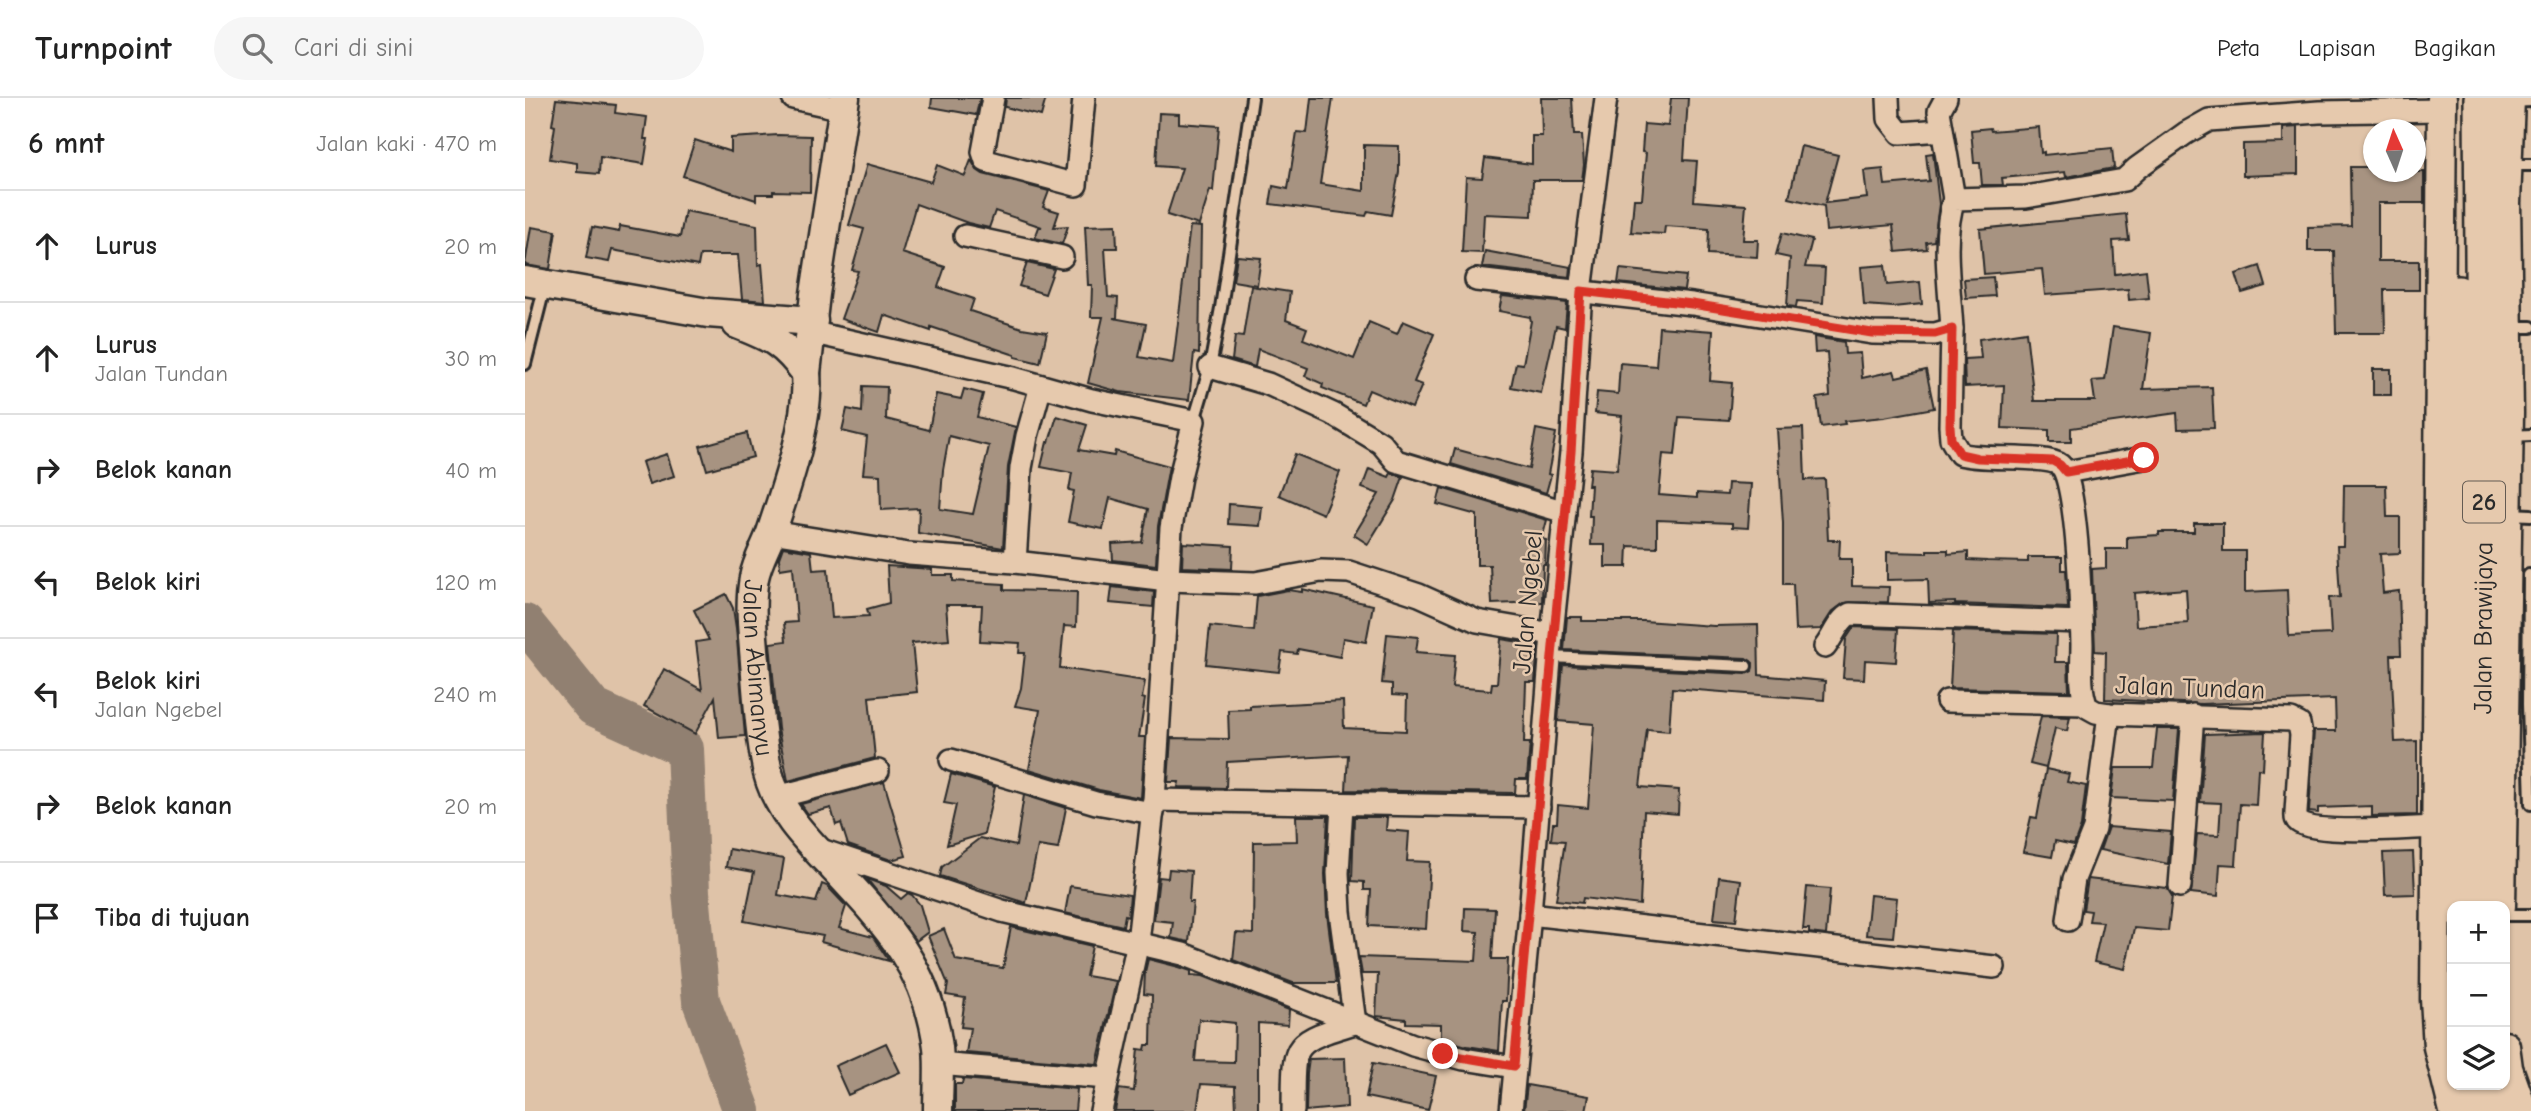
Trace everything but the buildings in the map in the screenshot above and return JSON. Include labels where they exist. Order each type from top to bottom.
[{"type":"highway","name":"Jalan Brawijaya","points":[[2482,901],[2508,425],[2509,100]]},
{"type":"highway","name":"Jalan Brawijaya","points":[[2448,102],[2455,901]]},
{"type":"highway","points":[[2466,1090],[2472,1111]]},
{"type":"highway","points":[[2494,1090],[2501,1111]]},
{"type":"street","points":[[793,98],[844,104]]},
{"type":"street","points":[[993,98],[983,152],[986,161],[1076,195],[1084,98]]},
{"type":"street","name":"Jalan Ngebel","points":[[1511,1111],[1565,512],[1581,291],[1606,98]]},
{"type":"street","points":[[1888,98],[1889,119],[1900,134],[1942,130]]},
{"type":"street","points":[[1947,98],[1939,111],[1954,199],[1950,210],[1948,239],[1952,329],[1951,439],[1960,454],[1978,458],[2053,461],[2066,472],[2144,458]]},
{"type":"street","points":[[1954,199],[2027,197],[2125,180],[2137,168],[2209,120],[2448,102],[2436,1026],[2443,1073],[2454,1111]]},
{"type":"street","name":"Jalan Abimanyu","points":[[844,104],[815,294],[806,373],[807,386],[795,456],[754,576],[751,612],[762,744],[777,797],[813,847],[887,928],[908,956],[922,983],[931,1012],[938,1064],[938,1111]]},
{"type":"street","points":[[2501,901],[2516,704],[2519,515],[2508,425],[2520,330],[2506,203],[2507,165]]},
{"type":"street","points":[[965,236],[1062,257]]},
{"type":"street","points":[[1476,280],[1692,304],[1872,333],[1935,334],[1952,329]]},
{"type":"street","points":[[535,283],[708,313],[812,326],[1092,400],[1194,421],[1171,528],[1153,807],[1138,942],[1101,1111]]},
{"type":"street","points":[[708,313],[773,338],[790,352],[806,373]]},
{"type":"street","points":[[1210,367],[1269,384],[1333,414],[1381,443],[1396,461],[1565,512]]},
{"type":"street","points":[[1014,562],[1021,468],[1041,386]]},
{"type":"street","name":"Jalan Tundan","points":[[2066,472],[2072,494],[2085,704],[2090,710],[2109,714],[2291,720],[2299,724],[2301,735],[2296,818],[2301,823],[2316,828],[2347,829],[2437,827]]},
{"type":"street","points":[[771,532],[909,554],[1014,562],[1168,580],[1255,583],[1321,571],[1349,572],[1419,595],[1477,621],[1552,634]]},
{"type":"street","points":[[1825,647],[1843,619],[1850,614],[2081,622]]},
{"type":"street","points":[[1947,701],[2085,704]]},
{"type":"street","points":[[2068,920],[2074,879],[2094,829],[2109,714]]},
{"type":"street","points":[[2181,886],[2193,715]]},
{"type":"street","points":[[951,760],[1083,799],[1153,807],[1539,807]]},
{"type":"street","points":[[777,797],[878,771]]},
{"type":"street","points":[[1342,805],[1338,859],[1340,912],[1355,1023]]},
{"type":"street","points":[[813,847],[1002,911],[1138,942],[1208,962],[1355,1023],[1443,1054],[1514,1066]]},
{"type":"street","points":[[1530,914],[1994,967]]},
{"type":"street","points":[[1293,1111],[1293,1058],[1301,1044],[1326,1031],[1355,1023]]},
{"type":"street","points":[[938,1064],[1107,1078]]},
{"type":"street","points":[[2510,1074],[2523,1111]]},
{"type":"lane","points":[[1194,421],[1210,367],[1252,98]]},
{"type":"lane","points":[[525,364],[535,283]]},
{"type":"lane","points":[[2529,575],[2516,704],[2531,804]]},
{"type":"lane","points":[[1551,657],[1746,666]]},
{"type":"lane","points":[[2510,915],[2531,915]]},
{"type":"waterway","points":[[525,623],[593,707],[685,749],[691,892],[701,1001],[742,1111]]},
{"type":"route","points":[[1443,1054],[1514,1066],[1571,452],[1581,291],[1692,304],[1872,333],[1935,334],[1952,329],[1950,426],[1951,439],[1960,454],[1978,458],[2053,461],[2066,472],[2144,458]]}]
